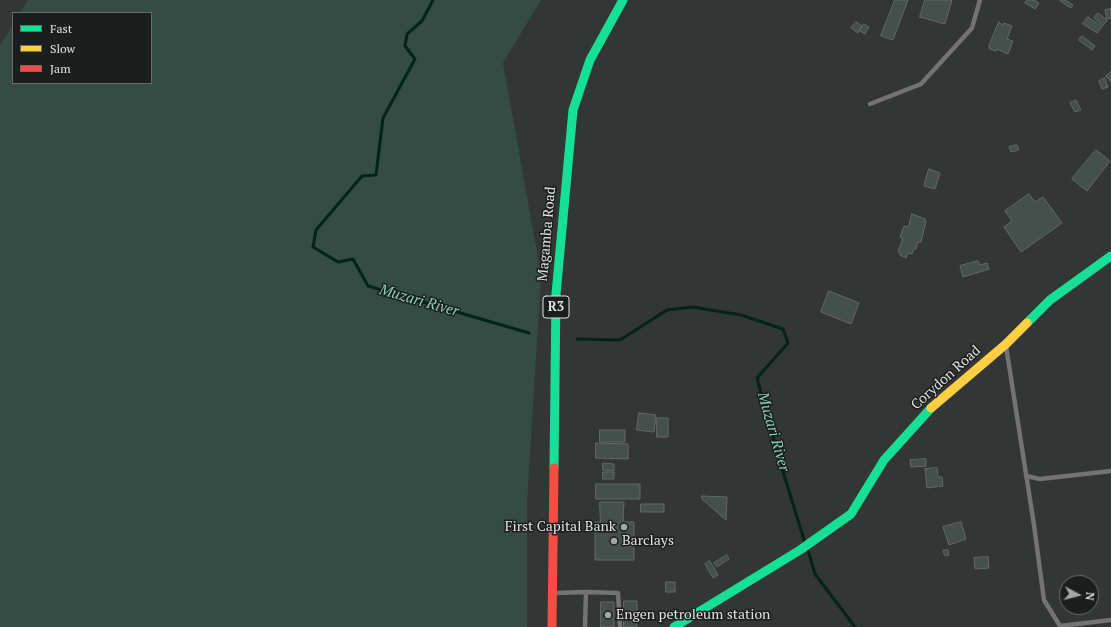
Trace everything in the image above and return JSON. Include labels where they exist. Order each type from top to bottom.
[{"type":"main road","name":"Magamba Road","points":[[552,627],[556,294],[573,110],[590,60],[623,0]]},
{"type":"main road","name":"Corydon Road","points":[[674,627],[800,550],[835,527],[851,514],[884,460],[933,406],[1006,344],[1050,300],[1111,256]]},
{"type":"lane","points":[[870,104],[921,84],[972,28],[980,0]]},
{"type":"lane","points":[[1006,344],[1044,600],[1060,626],[1111,620]]},
{"type":"lane","points":[[1026,476],[1040,479],[1111,471]]},
{"type":"lane","points":[[552,593],[586,592],[618,594],[620,627]]},
{"type":"lane","points":[[585,627],[586,592]]},
{"type":"green space","points":[[28,0],[541,0],[503,63],[541,275],[527,503],[527,627],[0,627],[0,45],[12,27],[12,84],[152,84],[152,12],[21,12]]},
{"type":"building","points":[[895,0],[908,0],[893,40],[881,36]]},
{"type":"building","points":[[925,0],[952,0],[945,24],[920,17]]},
{"type":"building","points":[[1027,0],[1034,0],[1039,3],[1035,9],[1025,3]]},
{"type":"building","points":[[1065,0],[1073,5],[1071,8],[1060,1]]},
{"type":"building","points":[[1111,9],[1111,18],[1107,19],[1105,10]]},
{"type":"building","points":[[1098,13],[1107,20],[1103,26],[1094,18]]},
{"type":"building","points":[[1088,17],[1102,27],[1097,33],[1083,24]]},
{"type":"building","points":[[856,22],[862,26],[858,33],[851,28]]},
{"type":"building","points":[[999,22],[1003,26],[1004,23],[1012,26],[1007,39],[1013,41],[1008,54],[997,49],[996,51],[990,49],[989,46]]},
{"type":"building","points":[[864,24],[869,27],[865,34],[860,31]]},
{"type":"building","points":[[1082,36],[1095,46],[1092,50],[1079,40]]},
{"type":"building","points":[[1111,72],[1111,82],[1106,76]]},
{"type":"building","points":[[1105,78],[1108,87],[1102,89],[1099,81]]},
{"type":"building","points":[[1076,100],[1081,110],[1075,112],[1070,103]]},
{"type":"building","points":[[1017,145],[1019,150],[1011,152],[1009,147]]},
{"type":"building","points":[[1096,150],[1110,161],[1087,191],[1072,179]]},
{"type":"building","points":[[929,169],[940,173],[935,189],[924,186]]},
{"type":"building","points":[[1029,194],[1035,202],[1043,197],[1062,223],[1021,252],[1004,227],[1012,221],[1005,211]]},
{"type":"building","points":[[912,214],[925,219],[926,221],[921,242],[918,242],[916,249],[913,250],[912,254],[908,253],[906,258],[898,252],[903,238],[900,237],[904,226],[908,227]]},
{"type":"building","points":[[978,261],[980,265],[987,263],[989,269],[963,277],[960,266]]},
{"type":"building","points":[[829,291],[859,303],[851,324],[821,312]]},
{"type":"building","points":[[639,413],[656,415],[654,432],[637,430]]},
{"type":"building","points":[[657,418],[668,418],[668,437],[657,437]]},
{"type":"building","points":[[600,430],[625,430],[625,442],[600,442]]},
{"type":"building","points":[[596,443],[628,444],[628,459],[596,458]]},
{"type":"building","points":[[926,459],[926,466],[911,467],[910,460]]},
{"type":"building","points":[[603,463],[614,464],[614,471],[603,470]]},
{"type":"building","points":[[937,468],[938,477],[942,477],[943,486],[927,488],[925,469]]},
{"type":"building","points":[[603,472],[614,472],[614,479],[603,479]]},
{"type":"building","points":[[596,484],[640,484],[640,499],[596,499]]},
{"type":"building","points":[[702,496],[727,497],[726,520],[702,499]]},
{"type":"building","name":"Barclays","points":[[600,502],[624,502],[623,522],[634,522],[634,560],[595,560],[595,522],[600,522]]},
{"type":"building","points":[[641,504],[664,504],[664,512],[641,512]]},
{"type":"building","points":[[961,522],[966,539],[949,545],[943,527]]},
{"type":"building","points":[[948,550],[949,555],[945,556],[943,551]]},
{"type":"building","points":[[727,555],[729,559],[717,567],[714,563]]},
{"type":"building","points":[[988,557],[989,568],[975,569],[974,558]]},
{"type":"building","points":[[710,561],[718,575],[713,578],[705,564]]},
{"type":"building","points":[[666,582],[675,582],[675,592],[666,592]]},
{"type":"building","points":[[624,601],[637,601],[637,627],[624,627]]},
{"type":"building","name":"Engen petroleum station","points":[[601,602],[614,602],[614,627],[601,627]]},
{"type":"waterway","name":"Muzari River","points":[[433,0],[422,21],[407,34],[405,46],[415,59],[383,118],[376,175],[362,176],[316,230],[313,247],[338,262],[353,259],[368,286],[529,333]]},
{"type":"waterway","name":"Muzari River","points":[[577,339],[620,340],[667,310],[692,307],[741,315],[783,329],[788,343],[757,378],[780,462],[805,543]]},
{"type":"waterway","name":"Muzari River","points":[[808,550],[815,574],[855,627]]},
{"type":"traffic: fast","points":[[554,468],[556,294],[573,110],[590,60],[623,0]]},
{"type":"traffic: fast","points":[[1027,323],[1050,300],[1111,256]]},
{"type":"traffic: fast","points":[[674,627],[800,550],[851,514],[884,460],[931,408]]},
{"type":"traffic: slow","points":[[931,408],[1006,344],[1027,323]]},
{"type":"traffic: jam","points":[[552,627],[554,468]]},
{"type":"place","name":"First Capital Bank","points":[[624,527]]},
{"type":"place","name":"Barclays","points":[[614,541]]},
{"type":"place","name":"Engen petroleum station","points":[[608,615]]}]
